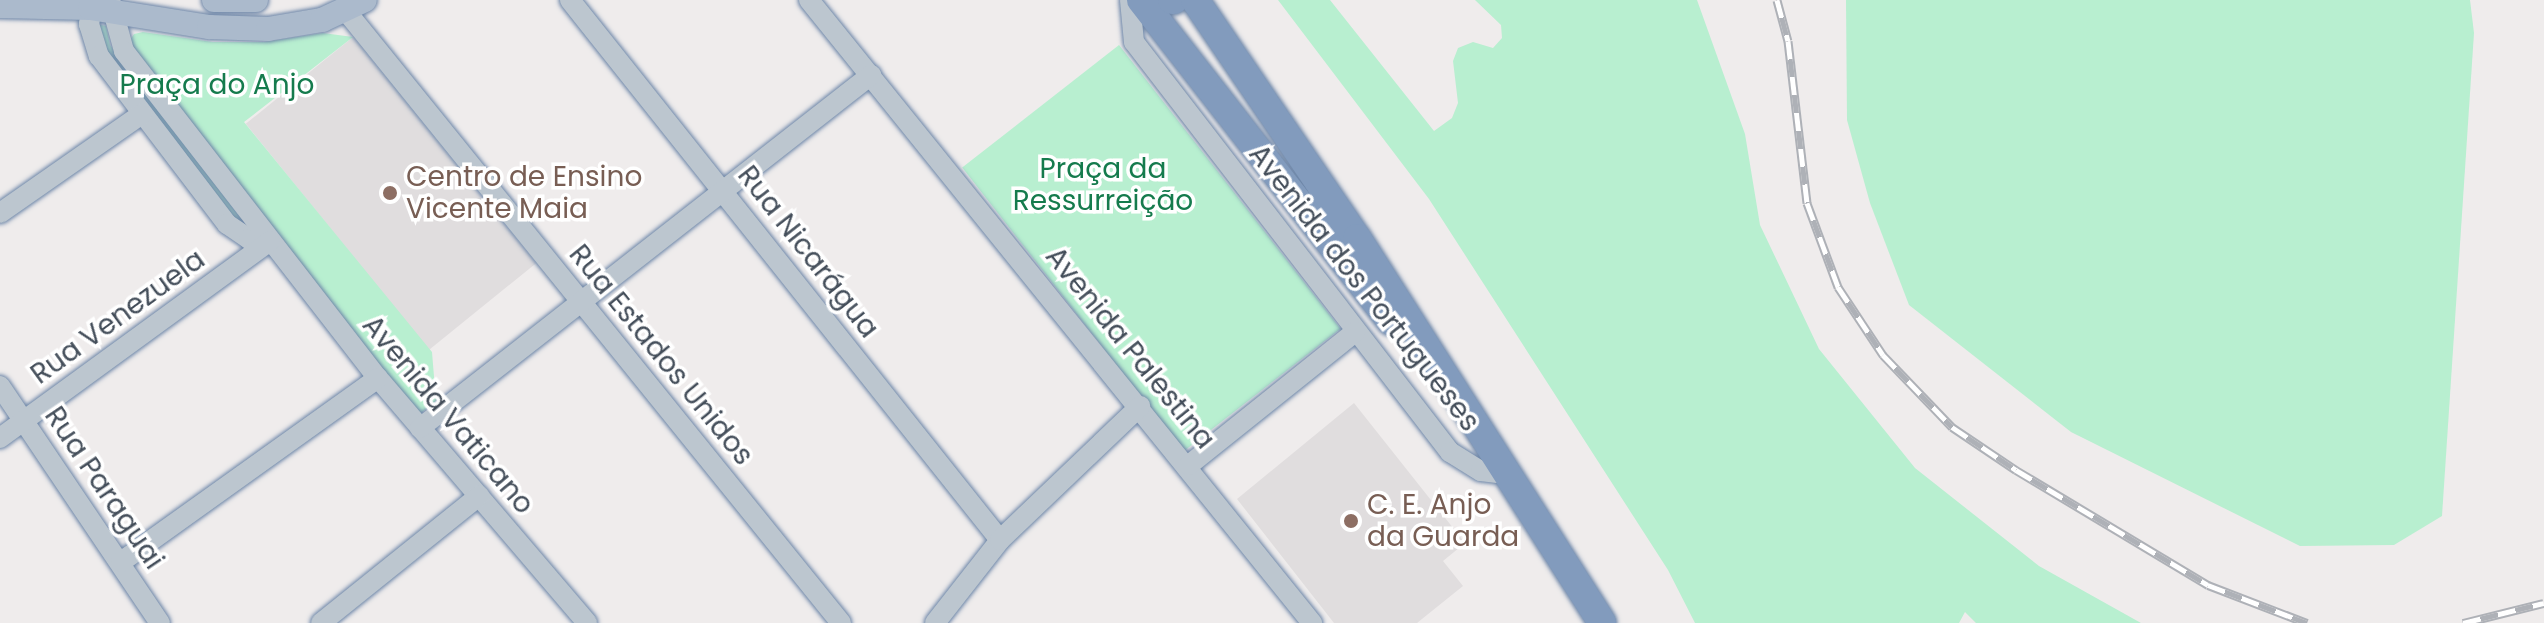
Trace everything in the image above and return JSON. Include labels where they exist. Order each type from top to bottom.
[{"type":"highway","name":"Avenida dos Portugueses","points":[[1141,0],[1499,462]]},
{"type":"highway","name":"Avenida dos Portugueses","points":[[1195,0],[1357,238],[1499,462]]},
{"type":"highway","points":[[1499,462],[1602,623]]},
{"type":"main road","points":[[214,0],[256,0]]},
{"type":"main road","points":[[0,6],[102,4],[239,30],[296,26],[356,6]]},
{"type":"street","name":"Rua Nicarágua","points":[[570,0],[1000,540]]},
{"type":"street","name":"Avenida Palestina","points":[[809,0],[1189,465],[1312,623]]},
{"type":"street","points":[[1130,0],[1134,42],[1450,452],[1481,471],[1499,462]]},
{"type":"street","points":[[102,4],[90,40],[142,114],[227,224],[249,239],[270,241]]},
{"type":"street","name":"Avenida Vaticano","points":[[102,4],[124,51],[270,241],[378,378],[580,621]]},
{"type":"street","name":"Rua Estados Unidos","points":[[356,6],[581,301],[841,623]]},
{"type":"street","points":[[420,428],[871,75]]},
{"type":"street","points":[[0,213],[142,114]]},
{"type":"street","name":"Rua Venezuela","points":[[0,438],[270,241]]},
{"type":"street","points":[[1189,465],[1355,332]]},
{"type":"street","points":[[121,562],[378,378]]},
{"type":"street","name":"Rua Paraguai","points":[[0,386],[160,623]]},
{"type":"street","points":[[935,623],[1000,540],[1140,406]]},
{"type":"street","points":[[321,623],[479,496]]},
{"type":"shaded area","name":"Centro de Ensino Vicente Maia","points":[[353,37],[536,263],[429,350],[246,124]]},
{"type":"shaded area","name":"C. E. Anjo da Guarda","points":[[1354,403],[1465,543],[1443,561],[1463,586],[1417,623],[1334,623],[1237,499]]},
{"type":"green space","points":[[1278,0],[1330,0],[1434,131],[1452,118],[1458,103],[1453,61],[1458,48],[1473,42],[1493,48],[1502,38],[1501,25],[1475,0],[1697,0],[1745,134],[1760,225],[1819,349],[1915,468],[2039,566],[2141,623],[1976,623],[1965,612],[1959,623],[1695,623],[1668,570],[1429,199]]},
{"type":"green space","points":[[1846,0],[2470,0],[2474,33],[2442,516],[2394,545],[2300,546],[2071,432],[1909,305],[1870,203],[1847,120]]},
{"type":"green space","points":[[95,24],[106,26],[110,45],[244,222],[237,224],[96,42]]},
{"type":"green space","name":"Praça do Anjo","points":[[143,32],[213,42],[264,42],[323,33],[353,37],[244,122],[432,352],[436,401],[421,413],[403,400],[128,43],[134,34]]},
{"type":"green space","name":"Praça da Ressurreição","points":[[1119,45],[1341,329],[1184,451],[962,168]]},
{"type":"railway","points":[[1777,0],[1788,41],[1807,203],[1838,287],[1883,355],[1952,427],[2016,470],[2208,585],[2307,623]]},
{"type":"railway","points":[[2463,623],[2544,603]]},
{"type":"place","name":"Centro de Ensino Vicente Maia","points":[[390,193]]},
{"type":"place","name":"C. E. Anjo da Guarda","points":[[1351,521]]}]
